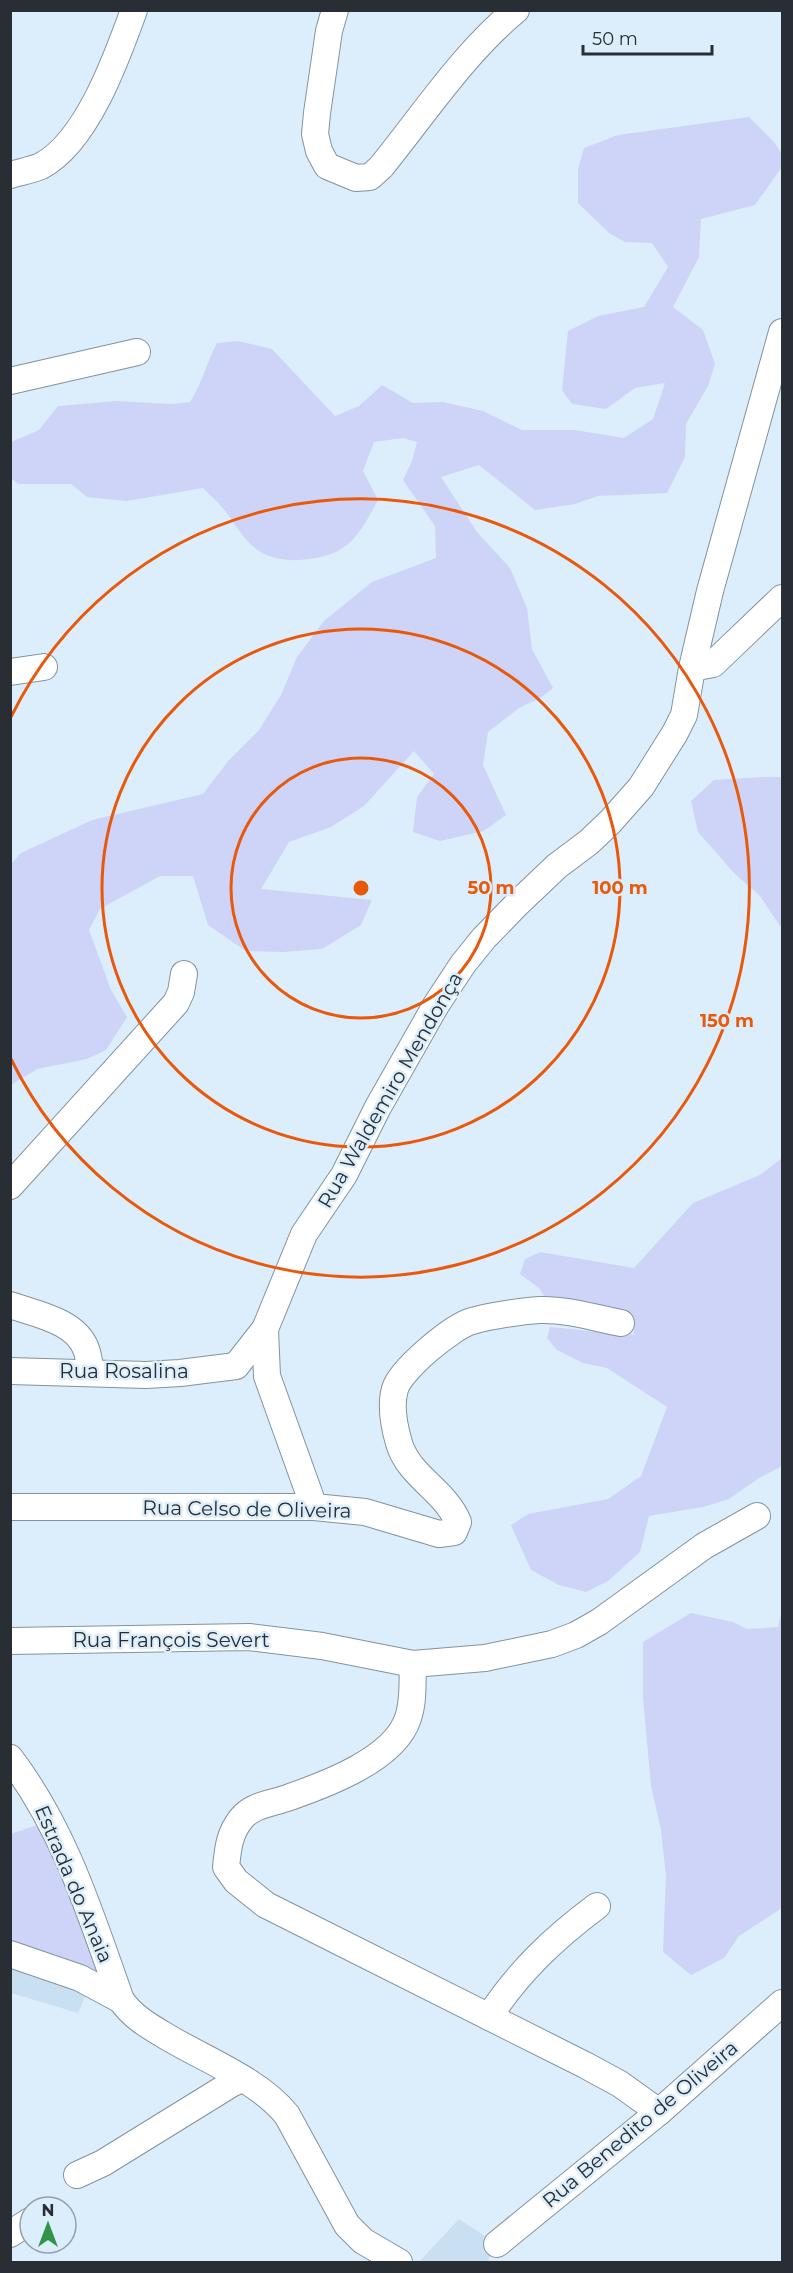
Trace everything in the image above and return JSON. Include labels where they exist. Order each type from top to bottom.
[{"type":"street","points":[[10,175],[41,166],[74,139],[114,65],[134,10]]},
{"type":"street","points":[[335,10],[329,31],[315,134],[319,151],[327,166],[356,178],[370,177],[381,167],[446,83],[493,29],[516,10]]},
{"type":"street","name":"Rua Waldemiro Mendonça","points":[[314,1507],[267,1376],[265,1329],[304,1234],[344,1175],[378,1107],[436,1005],[484,938],[557,866],[589,842],[610,822],[641,787],[684,716],[692,668],[742,472],[783,332]]},
{"type":"street","points":[[10,381],[137,352]]},
{"type":"street","points":[[692,668],[713,664],[783,598]]},
{"type":"street","points":[[10,672],[44,667]]},
{"type":"street","points":[[10,1186],[176,1003],[181,992],[184,974]]},
{"type":"street","points":[[10,1305],[62,1324],[76,1333],[86,1348],[91,1372]]},
{"type":"street","name":"Rua Celso de Oliveira","points":[[10,1507],[314,1507],[365,1512],[439,1534],[454,1532],[458,1522],[451,1507],[409,1466],[399,1445],[392,1403],[395,1387],[408,1368],[437,1343],[470,1321],[540,1310],[621,1323]]},
{"type":"street","points":[[236,1366],[265,1329]]},
{"type":"street","name":"Rua Rosalina","points":[[10,1371],[146,1375],[248,1365],[267,1376]]},
{"type":"street","name":"Rua François Severt","points":[[10,1641],[249,1637],[322,1646],[413,1664],[485,1658],[552,1644],[576,1635],[599,1622],[704,1546],[757,1516]]},
{"type":"street","points":[[413,1664],[412,1698],[408,1719],[398,1738],[385,1751],[359,1767],[288,1798],[261,1805],[242,1817],[231,1833],[226,1867],[236,1881],[266,1905],[620,2084],[659,2112]]},
{"type":"street","name":"Estrada do Anaia","points":[[10,1758],[48,1814],[92,1916],[117,1991]]},
{"type":"street","points":[[489,2017],[505,1992],[532,1960],[552,1941],[597,1906]]},
{"type":"street","points":[[10,1954],[117,1991],[128,2011],[139,2020],[268,2096],[287,2115],[347,2225],[363,2241],[399,2262]]},
{"type":"street","name":"Rua Benedito de Oliveira","points":[[496,2244],[659,2112],[783,2003]]},
{"type":"street","points":[[77,2175],[103,2163],[242,2079]]},
{"type":"shaded area","points":[[749,117],[773,141],[782,154],[782,167],[755,205],[701,219],[699,257],[673,307],[703,330],[715,364],[708,386],[686,424],[685,457],[667,493],[598,496],[575,504],[535,510],[479,465],[441,477],[477,532],[510,568],[527,608],[532,649],[553,688],[540,698],[519,708],[488,732],[483,765],[506,815],[484,831],[440,841],[413,832],[417,797],[434,774],[414,751],[364,806],[331,827],[289,842],[261,889],[372,900],[361,925],[322,949],[283,952],[246,951],[208,925],[193,876],[160,876],[100,909],[89,930],[111,990],[127,1017],[106,1050],[87,1059],[37,1069],[11,1085],[11,864],[21,853],[92,820],[203,794],[229,760],[259,730],[281,695],[297,657],[324,621],[372,582],[436,558],[435,526],[403,480],[412,461],[417,442],[403,438],[374,442],[363,471],[378,500],[364,525],[349,544],[329,555],[294,560],[273,557],[254,547],[203,488],[127,501],[87,497],[71,484],[18,484],[11,478],[11,442],[39,430],[58,406],[117,401],[171,404],[190,402],[217,343],[238,341],[272,349],[335,416],[359,406],[382,385],[413,403],[443,402],[483,411],[522,430],[575,430],[624,438],[653,419],[665,383],[635,388],[606,409],[572,404],[562,390],[568,331],[598,316],[644,307],[668,267],[652,243],[625,242],[609,233],[578,203],[578,169],[584,148],[618,135]]},
{"type":"shaded area","points":[[782,777],[782,929],[760,896],[734,873],[698,832],[691,801],[714,780]]},
{"type":"shaded area","points":[[782,1158],[782,1466],[759,1478],[729,1499],[703,1507],[649,1516],[640,1552],[608,1581],[586,1592],[559,1585],[531,1570],[511,1525],[528,1514],[608,1499],[641,1476],[667,1407],[607,1368],[583,1363],[557,1350],[547,1338],[550,1327],[634,1335],[633,1317],[561,1305],[544,1296],[539,1288],[520,1274],[525,1259],[540,1252],[634,1268],[693,1203],[760,1175]]},
{"type":"shaded area","points":[[782,1610],[782,1908],[739,1936],[724,1958],[691,1975],[663,1952],[666,1876],[661,1830],[651,1786],[643,1698],[643,1642],[691,1613],[733,1622],[747,1629],[778,1627]]},
{"type":"shaded area","points":[[50,1821],[118,1989],[11,1946],[10,1834]]},
{"type":"shaded area","points":[[10,1964],[87,1992],[78,2013],[11,1993]]},
{"type":"shaded area","points":[[459,2219],[497,2244],[487,2262],[419,2262]]}]
